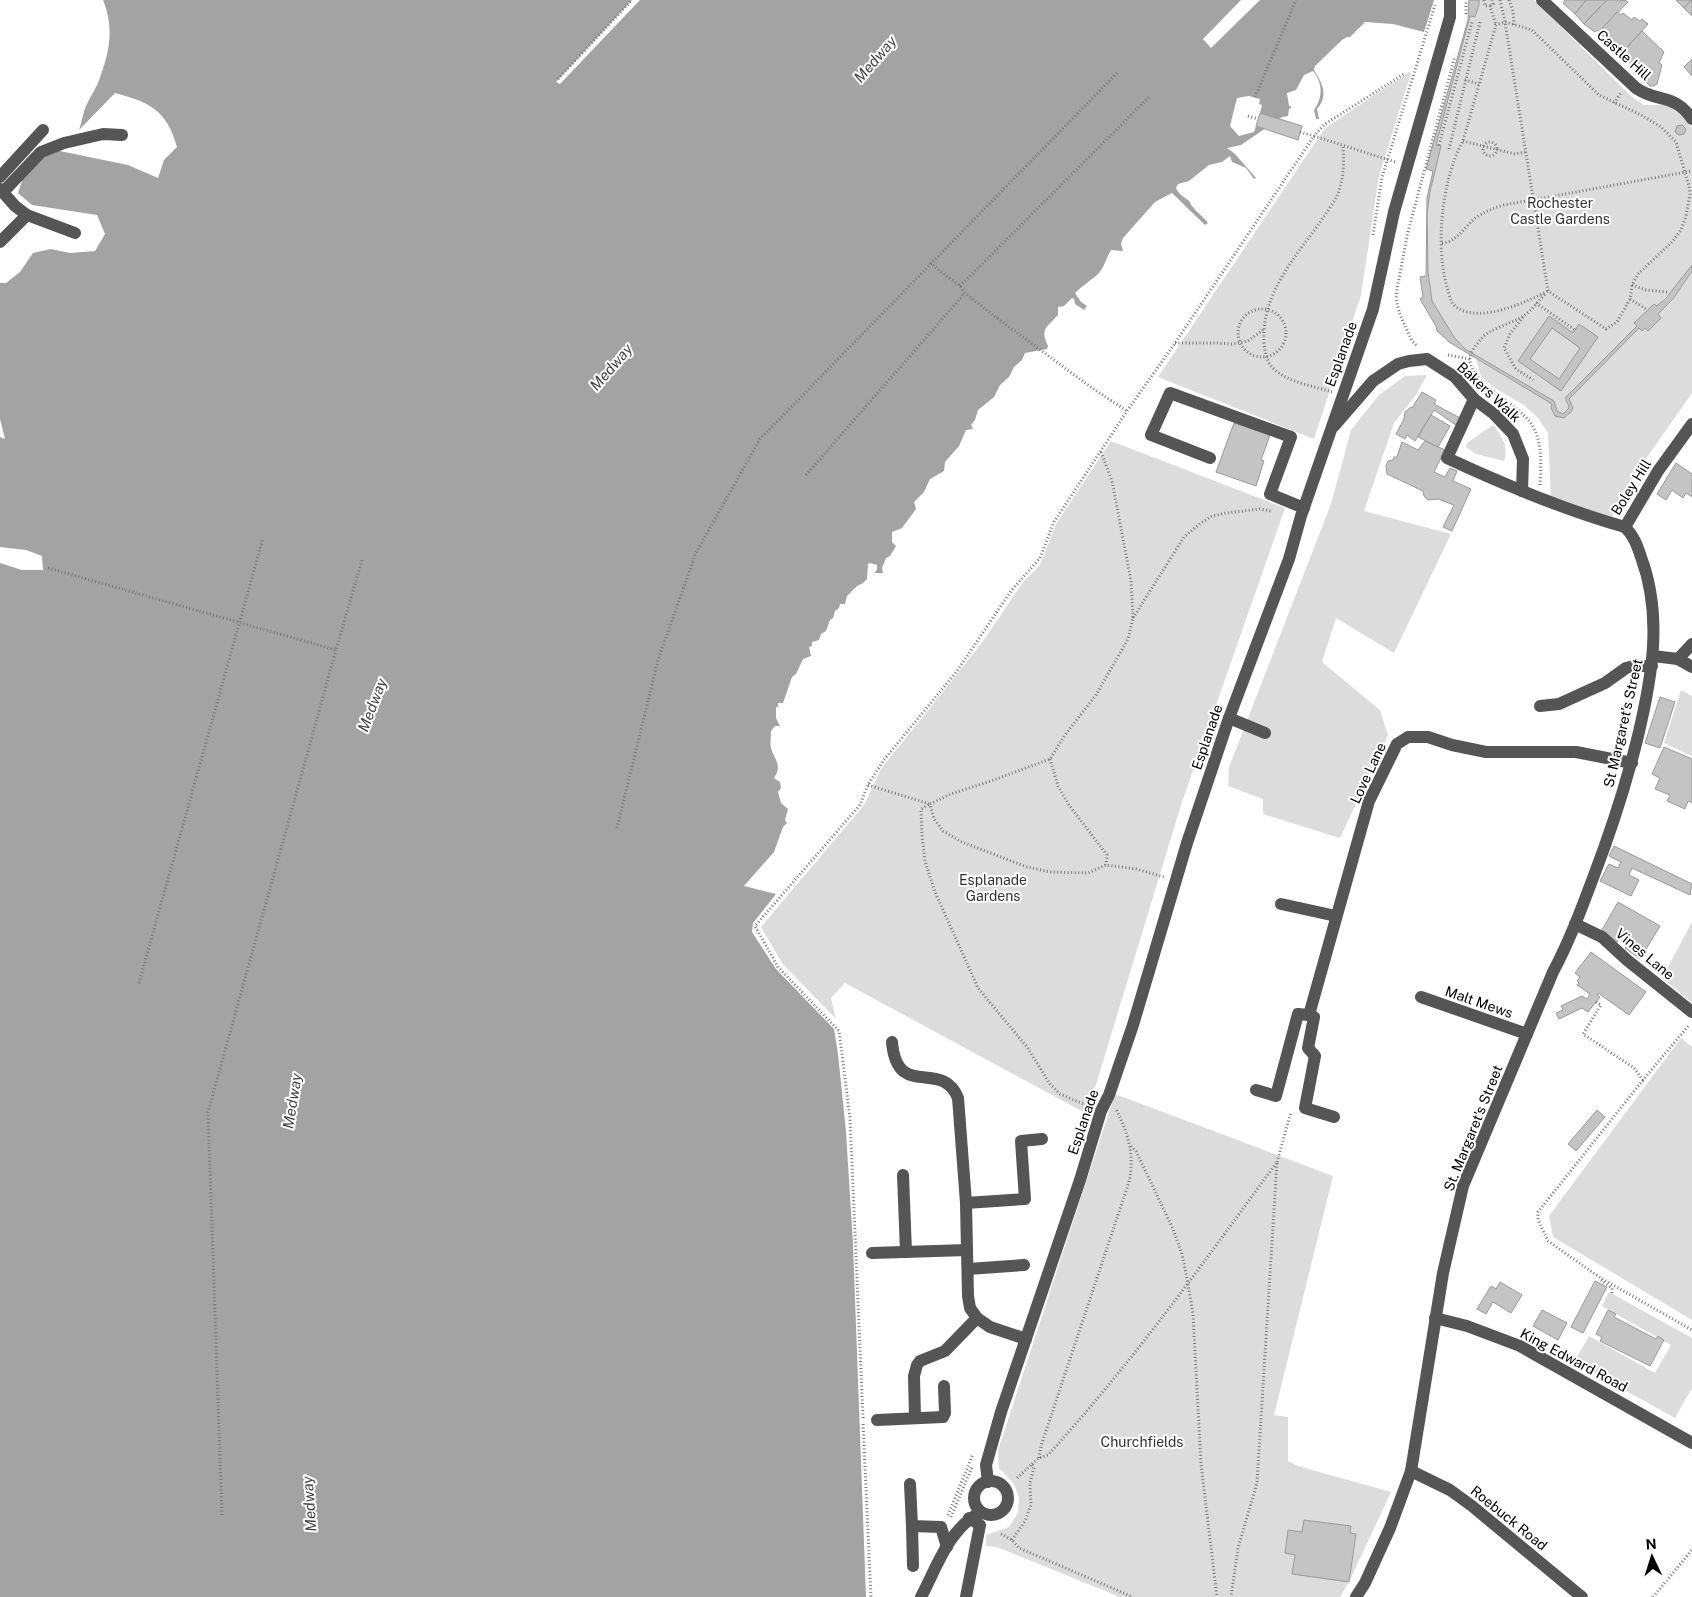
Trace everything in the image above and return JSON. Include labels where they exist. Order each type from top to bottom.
[{"type":"street","name":"Esplanade","points":[[988,1482],[986,1466],[1001,1412],[1101,1111],[1109,1095],[1133,1025],[1187,843],[1229,718],[1289,559],[1304,508],[1373,309],[1394,212],[1450,17],[1450,0]]},
{"type":"street","name":"Castle Hill","points":[[1542,0],[1636,88],[1644,93],[1672,100],[1692,119]]},
{"type":"street","points":[[0,177],[43,130]]},
{"type":"street","points":[[75,233],[27,215],[15,206],[2,191],[41,152],[104,134],[122,135]]},
{"type":"street","points":[[0,242],[27,215]]},
{"type":"street","name":"Bakers Walk","points":[[1330,431],[1373,381],[1398,364],[1409,361],[1428,360],[1455,377],[1474,399],[1494,414],[1513,434],[1523,459],[1522,491]]},
{"type":"street","points":[[1210,458],[1151,436],[1170,393],[1291,437],[1270,494],[1304,508]]},
{"type":"street","name":"Boley Hill","points":[[1474,399],[1447,458],[1522,491],[1595,519],[1625,527],[1658,471],[1692,424]]},
{"type":"street","name":"St Margaret's Street","points":[[1575,924],[1614,824],[1632,763],[1653,661],[1653,616],[1649,584],[1632,534],[1625,527]]},
{"type":"street","points":[[1678,659],[1692,644]]},
{"type":"street","points":[[1540,706],[1559,704],[1605,684],[1626,668],[1653,661],[1678,659],[1692,668]]},
{"type":"street","points":[[1229,718],[1265,733]]},
{"type":"street","name":"Love Lane","points":[[1334,1117],[1305,1108],[1315,1056],[1308,1048],[1314,1017],[1309,1016],[1369,800],[1397,744],[1408,737],[1428,737],[1452,745],[1486,752],[1576,752],[1632,763]]},
{"type":"street","points":[[1281,904],[1336,916]]},
{"type":"street","name":"Vines Lane","points":[[1575,924],[1602,937],[1691,1018]]},
{"type":"street","name":"St. Margaret's Street","points":[[1411,1471],[1443,1273],[1463,1186],[1575,924]]},
{"type":"street","name":"Malt Mews","points":[[1421,997],[1527,1034]]},
{"type":"street","points":[[1256,1090],[1276,1096],[1298,1014],[1309,1016]]},
{"type":"street","points":[[892,1042],[896,1062],[902,1072],[943,1081],[953,1088],[957,1095],[966,1203],[969,1302],[972,1312],[990,1327],[1026,1339]]},
{"type":"street","points":[[966,1203],[1026,1199],[1021,1141],[1042,1139]]},
{"type":"street","points":[[903,1175],[906,1252]]},
{"type":"street","points":[[872,1253],[967,1250]]},
{"type":"street","points":[[968,1269],[1024,1265]]},
{"type":"street","points":[[915,1418],[914,1376],[917,1366],[920,1362],[945,1351],[977,1318]]},
{"type":"street","name":"King Edward Road","points":[[1435,1318],[1467,1326],[1520,1346],[1692,1442]]},
{"type":"street","points":[[877,1420],[944,1416],[944,1386]]},
{"type":"street","points":[[1356,1597],[1365,1583],[1390,1528],[1411,1471]]},
{"type":"street","name":"Roebuck Road","points":[[1411,1471],[1444,1487],[1472,1506],[1582,1597]]},
{"type":"street","points":[[988,1482],[997,1482],[1004,1487],[1008,1495],[1004,1510],[995,1515],[981,1512],[975,1504],[974,1494],[979,1486],[988,1482]]},
{"type":"street","points":[[910,1484],[913,1566]]},
{"type":"street","points":[[921,1597],[947,1547],[960,1527],[969,1518],[981,1512]]},
{"type":"street","points":[[966,1597],[980,1526],[969,1518]]},
{"type":"street","points":[[912,1526],[941,1527],[947,1547]]},
{"type":"path","points":[[558,79],[632,0]]},
{"type":"path","points":[[1255,97],[1296,0]]},
{"type":"path","points":[[1464,20],[1466,0]]},
{"type":"path","points":[[1484,0],[1485,6],[1490,6]]},
{"type":"path","points":[[1492,0],[1493,4],[1490,6],[1496,25],[1463,141],[1457,151],[1446,189],[1443,209],[1442,243],[1444,275],[1451,300],[1455,306],[1467,312],[1489,313],[1526,302],[1548,291]]},
{"type":"path","points":[[1496,25],[1505,22],[1532,30],[1599,95],[1661,127],[1676,142],[1686,172],[1690,194],[1681,230],[1672,242],[1638,274],[1632,285],[1630,299],[1617,322],[1606,329],[1548,291],[1505,22],[1500,0]]},
{"type":"path","points":[[1509,0],[1514,24]]},
{"type":"path","points":[[1440,146],[1472,22]]},
{"type":"path","points":[[1449,148],[1480,22]]},
{"type":"path","points":[[1470,30],[1477,32]]},
{"type":"path","points":[[1420,348],[1411,338],[1399,313],[1396,299],[1397,289],[1408,232],[1457,48]]},
{"type":"path","points":[[1460,67],[1468,69]]},
{"type":"path","points":[[617,828],[658,660],[696,553],[760,439],[1118,72]]},
{"type":"path","points":[[871,1597],[850,1118],[839,1031],[778,967],[755,926],[860,805],[868,786],[883,761],[957,671],[1011,591],[1040,558],[1054,522],[1314,136],[1325,124],[1404,74]]},
{"type":"path","points":[[1465,80],[1479,84]]},
{"type":"path","points":[[1454,88],[1462,91]]},
{"type":"path","points":[[960,286],[1149,97]]},
{"type":"path","points":[[1248,116],[1258,119]]},
{"type":"path","points":[[1300,132],[1408,166]]},
{"type":"path","points":[[1463,141],[1484,146]]},
{"type":"path","points":[[1484,146],[1486,143],[1492,142],[1497,150]]},
{"type":"path","points":[[1484,146],[1484,151],[1488,155],[1495,154],[1497,150]]},
{"type":"path","points":[[1342,396],[1286,377],[1275,371],[1267,357],[1263,330],[1274,290],[1285,270],[1337,195],[1344,172],[1344,147]]},
{"type":"path","points":[[1497,150],[1515,154],[1526,152]]},
{"type":"path","points":[[1442,243],[1451,242],[1467,224],[1490,209],[1534,199],[1692,171]]},
{"type":"path","points":[[1394,212],[1408,232]]},
{"type":"path","points":[[930,263],[960,286],[965,293],[1092,388],[1127,411]]},
{"type":"path","points":[[1632,285],[1646,290],[1667,292]]},
{"type":"path","points":[[1534,380],[1516,369],[1504,348],[1510,334],[1548,291]]},
{"type":"path","points":[[806,475],[965,293]]},
{"type":"path","points":[[1630,299],[1646,309]]},
{"type":"path","points":[[1536,304],[1575,330]]},
{"type":"path","points":[[1259,309],[1275,312],[1284,323],[1286,337],[1279,350],[1267,357],[1251,354],[1240,343],[1239,326],[1250,312],[1259,309]]},
{"type":"path","points":[[1441,355],[1470,359],[1473,350],[1483,336],[1525,315]]},
{"type":"path","points":[[1175,343],[1240,343],[1248,341],[1263,330]]},
{"type":"path","points":[[1101,452],[1112,480],[1131,581],[1133,618],[1128,639],[1096,695],[1065,735],[1050,759],[991,782],[951,794],[921,809],[925,861],[935,892],[978,988],[1028,1047],[1050,1084],[1060,1094],[1101,1111]]},
{"type":"path","points":[[1133,618],[1184,538],[1201,523],[1212,516],[1235,512],[1260,509],[1275,512]]},
{"type":"path","points":[[138,983],[263,538]]},
{"type":"path","points":[[222,1515],[208,1112],[362,560]]},
{"type":"path","points":[[48,568],[336,650]]},
{"type":"path","points":[[1050,759],[1058,786],[1069,805],[1107,855],[1106,866]]},
{"type":"path","points":[[868,786],[930,804]]},
{"type":"path","points":[[930,804],[934,820],[943,830],[962,842],[1027,867],[1050,872],[1088,873],[1106,866],[1136,869],[1177,880]]},
{"type":"path","points":[[1596,1002],[1601,1005],[1583,1034],[1634,1068],[1642,1080]]},
{"type":"path","points":[[1691,1018],[1538,1212],[1538,1220],[1548,1242],[1599,1277],[1692,1330]]},
{"type":"path","points":[[1039,1458],[1040,1446],[1129,1185],[1131,1146],[1125,1127],[1109,1095]]},
{"type":"path","points":[[1131,1146],[1136,1150],[1173,1229],[1182,1254],[1188,1285],[1193,1314],[1202,1468],[1217,1597]]},
{"type":"path","points":[[1016,1479],[1039,1458],[1048,1455],[1132,1358],[1278,1162],[1257,1484],[1238,1548],[1230,1597]]},
{"type":"path","points":[[1599,1277],[1612,1288],[1612,1293]]},
{"type":"path","points":[[949,1523],[977,1454]]},
{"type":"path","points":[[1012,1540],[1025,1521],[1030,1507],[1032,1497],[1030,1483],[1034,1467],[1032,1464]]},
{"type":"path","points":[[1001,1534],[1012,1540],[1019,1548],[1133,1597]]},
{"type":"path","points":[[1654,1597],[1692,1550]]},
{"type":"green space","name":"Rochester Castle Gardens","points":[[1479,0],[1534,0],[1632,97],[1644,105],[1667,105],[1671,107],[1692,128],[1692,265],[1657,306],[1654,304],[1635,323],[1637,326],[1566,397],[1569,408],[1563,414],[1557,411],[1554,401],[1465,349],[1454,337],[1432,301],[1428,272],[1427,213],[1436,145],[1470,16],[1476,17]]},
{"type":"green space","points":[[1409,72],[1411,73],[1379,176],[1361,295],[1314,439],[1158,377],[1325,128]]},
{"type":"green space","points":[[1692,271],[1692,393],[1620,496],[1612,517],[1551,499],[1548,433],[1538,418],[1524,405],[1493,387],[1481,376],[1476,359],[1552,404],[1551,408],[1555,416],[1564,418],[1572,410],[1569,399],[1639,328],[1642,331],[1645,328],[1648,331],[1661,318],[1658,314],[1671,302]]},
{"type":"green space","points":[[1427,375],[1416,395],[1394,423],[1364,511],[1451,534],[1394,653],[1336,618],[1322,662],[1380,710],[1388,735],[1340,838],[1263,814],[1263,799],[1228,786],[1229,767],[1331,504],[1351,430],[1379,395],[1405,376]]},
{"type":"green space","points":[[1493,425],[1504,442],[1506,451],[1504,461],[1476,454],[1466,447],[1467,443]]},
{"type":"green space","name":"Esplanade Gardens","points":[[1111,441],[1285,508],[1181,805],[1087,1114],[845,983],[831,998],[836,1019],[782,963],[761,927],[864,805],[881,769],[981,644],[1024,581],[1040,565],[1056,524]]},
{"type":"green space","points":[[1681,690],[1692,696],[1692,756],[1664,743]]},
{"type":"green space","points":[[1692,922],[1692,1003],[1662,978]]},
{"type":"green space","points":[[1681,1038],[1692,1047],[1692,1320],[1553,1237],[1549,1216]]},
{"type":"green space","name":"Churchfields","points":[[1115,1094],[1333,1176],[1274,1415],[1288,1417],[1288,1461],[1298,1466],[1391,1492],[1349,1582],[1340,1597],[1120,1597],[997,1547],[986,1546],[986,1535],[1009,1527],[1018,1513],[1019,1498],[1014,1484],[999,1468],[998,1450]]},
{"type":"green space","points":[[1609,1292],[1692,1338],[1692,1388],[1675,1418],[1574,1362],[1589,1336],[1655,1373],[1671,1345],[1602,1306]]},
{"type":"water","name":"Medway","points":[[103,0],[632,0],[556,82],[560,84],[640,0],[1434,0],[1424,32],[1393,24],[1365,22],[1350,37],[1342,40],[1315,66],[1314,70],[1322,84],[1323,89],[1323,99],[1317,109],[1319,119],[1316,119],[1314,110],[1319,101],[1321,90],[1319,80],[1313,71],[1304,75],[1296,90],[1287,93],[1289,106],[1292,107],[1289,109],[1288,116],[1282,117],[1241,145],[1227,148],[1235,154],[1256,178],[1254,179],[1246,168],[1232,162],[1230,156],[1222,162],[1209,165],[1189,181],[1178,184],[1176,188],[1178,192],[1188,200],[1208,223],[1205,225],[1172,193],[1155,202],[1123,238],[1121,244],[1123,251],[1111,250],[1099,273],[1075,293],[1081,302],[1087,306],[1084,310],[1075,304],[1072,298],[1064,306],[1058,307],[1058,315],[1044,332],[1048,346],[1047,349],[1025,353],[1009,377],[1000,385],[994,397],[978,410],[975,420],[971,425],[973,429],[966,430],[959,446],[945,462],[944,471],[930,479],[924,492],[914,502],[916,509],[902,528],[892,532],[892,542],[896,546],[890,556],[886,558],[882,568],[883,573],[874,573],[877,570],[877,565],[868,564],[867,579],[847,596],[845,604],[840,604],[830,620],[826,631],[821,634],[819,640],[812,642],[812,646],[809,647],[811,656],[803,659],[796,674],[792,677],[783,703],[778,703],[778,707],[776,707],[776,718],[780,726],[775,726],[771,731],[772,752],[778,766],[774,778],[780,782],[781,788],[778,792],[781,803],[788,809],[785,820],[787,823],[783,827],[774,852],[744,886],[776,894],[753,923],[752,932],[776,969],[834,1029],[846,1132],[853,1244],[866,1597],[0,1597],[0,563],[22,570],[43,570],[42,556],[26,550],[0,547],[0,437],[5,439],[0,419],[0,283],[6,283],[20,272],[33,253],[51,249],[70,253],[95,251],[105,234],[97,215],[32,205],[18,193],[24,175],[37,159],[55,150],[128,165],[158,178],[164,160],[177,147],[173,134],[162,116],[147,104],[115,93],[79,130],[108,52],[110,32],[107,11]]},
{"type":"pier","points":[[1241,0],[1260,0],[1211,48],[1203,39]]},
{"type":"pier","points":[[1249,96],[1260,99],[1259,104],[1262,105],[1260,113],[1282,120],[1267,130],[1256,126],[1254,132],[1239,136],[1230,126],[1237,98]]},
{"type":"building","points":[[1469,0],[1479,0],[1479,5],[1475,17],[1470,16],[1436,145],[1441,146],[1427,213],[1428,272],[1432,301],[1454,337],[1465,349],[1554,401],[1557,411],[1563,414],[1569,408],[1566,397],[1637,326],[1634,323],[1654,304],[1657,306],[1666,298],[1692,265],[1692,271],[1673,299],[1658,314],[1661,318],[1648,331],[1645,328],[1642,331],[1639,328],[1569,399],[1573,408],[1564,418],[1555,416],[1551,408],[1552,404],[1449,342],[1437,331],[1420,299],[1423,297],[1420,277],[1426,276],[1427,198],[1433,171],[1426,169],[1468,20]]},
{"type":"building","points":[[1565,0],[1586,0],[1575,14],[1563,3]]},
{"type":"building","points":[[1586,0],[1607,0],[1584,24],[1575,14]]},
{"type":"building","points":[[1607,0],[1625,0],[1628,2],[1599,32],[1597,30],[1595,32],[1584,24]]},
{"type":"building","points":[[1676,0],[1691,0],[1684,8]]},
{"type":"building","points":[[1692,0],[1692,16],[1684,8]]},
{"type":"building","points":[[1617,12],[1621,15],[1623,13],[1632,20],[1634,17],[1640,21],[1642,19],[1648,24],[1621,54],[1599,32]]},
{"type":"building","points":[[1642,31],[1664,52],[1659,63],[1662,65],[1657,84],[1654,86],[1650,86],[1646,82],[1647,78],[1645,76],[1643,78],[1636,71],[1637,69],[1629,62],[1627,63],[1621,54]]},
{"type":"building","points":[[1692,59],[1692,76],[1684,67]]},
{"type":"building","points":[[1260,113],[1302,126],[1298,140],[1256,126]]},
{"type":"building","points":[[1682,125],[1686,129],[1684,134],[1679,135],[1675,132],[1677,126]]},
{"type":"building","points":[[1549,316],[1573,333],[1579,324],[1598,337],[1561,391],[1518,361]],"holes":[[[1552,328],[1580,348],[1559,379],[1530,359]]]},
{"type":"building","points":[[1422,392],[1436,400],[1434,404],[1460,418],[1456,425],[1434,410],[1415,441],[1407,435],[1405,439],[1396,434],[1404,419],[1405,412],[1412,408]]},
{"type":"building","points":[[1431,415],[1450,426],[1438,447],[1418,437]]},
{"type":"building","points":[[1234,423],[1270,435],[1261,460],[1264,461],[1256,486],[1216,472]]},
{"type":"building","points":[[1425,441],[1445,450],[1434,472],[1445,477],[1450,468],[1457,471],[1453,481],[1471,489],[1452,531],[1443,527],[1454,505],[1438,499],[1428,500],[1424,496],[1423,491],[1387,474],[1386,466],[1388,461],[1397,457],[1402,442],[1418,450]]},
{"type":"building","points":[[1676,463],[1692,474],[1692,497],[1686,493],[1683,498],[1672,490],[1666,500],[1657,494]]},
{"type":"building","points":[[1660,697],[1675,702],[1660,748],[1645,743]]},
{"type":"building","points":[[1664,747],[1692,759],[1692,803],[1688,801],[1685,809],[1667,801],[1670,795],[1655,789],[1660,778],[1652,774]]},
{"type":"building","points":[[1614,846],[1692,884],[1690,895],[1632,868],[1629,875],[1639,880],[1631,896],[1600,881],[1609,864],[1618,868],[1621,862],[1609,856]]},
{"type":"building","points":[[1618,902],[1660,926],[1640,959],[1625,948],[1629,941],[1621,935],[1617,942],[1602,930]]},
{"type":"building","points":[[1591,952],[1646,992],[1629,1015],[1598,993],[1597,995],[1600,997],[1588,1012],[1582,1008],[1559,1019],[1556,1013],[1563,1010],[1561,1006],[1582,996],[1587,999],[1590,994],[1577,985],[1580,977],[1575,973]]},
{"type":"building","points":[[1597,1110],[1605,1117],[1576,1151],[1568,1144]]},
{"type":"building","points":[[1595,1281],[1607,1287],[1583,1333],[1571,1327]]},
{"type":"building","points":[[1500,1282],[1522,1295],[1511,1313],[1493,1302],[1486,1314],[1477,1309],[1491,1286],[1496,1289]]},
{"type":"building","points":[[1542,1310],[1567,1323],[1558,1340],[1533,1326]]},
{"type":"building","points":[[1608,1310],[1616,1314],[1614,1317],[1656,1339],[1658,1336],[1664,1340],[1650,1366],[1600,1341],[1602,1337],[1596,1334]]},
{"type":"building","points":[[1304,1520],[1351,1526],[1350,1533],[1356,1534],[1349,1582],[1292,1574],[1295,1555],[1285,1553],[1288,1530],[1302,1532]]}]
